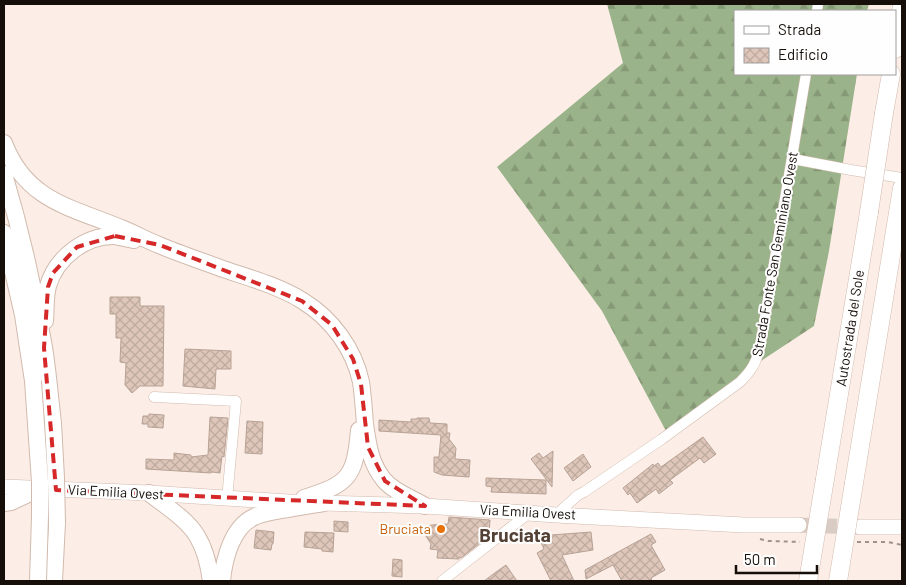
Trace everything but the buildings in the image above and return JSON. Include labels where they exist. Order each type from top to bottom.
[{"type":"highway","points":[[896,44],[902,5]]},
{"type":"highway","name":"Autostrada del Sole","points":[[808,581],[891,75]]},
{"type":"highway","points":[[4,143],[8,154],[18,169],[33,186],[65,206],[160,245],[290,294],[315,309],[332,325],[347,346],[358,371],[368,447],[378,472],[385,481],[396,489],[425,506]]},
{"type":"highway","points":[[4,174],[23,241],[44,348]]},
{"type":"highway","name":"Autostrada del Sole","points":[[838,581],[902,188]]},
{"type":"highway","points":[[38,581],[41,381],[48,287],[61,261],[77,247],[88,242],[115,236],[160,245]]},
{"type":"highway","points":[[5,240],[52,423],[56,478],[54,581]]},
{"type":"highway","points":[[288,502],[333,488],[347,477],[354,465],[357,451],[362,398]]},
{"type":"highway","points":[[4,503],[11,502],[40,489]]},
{"type":"highway","points":[[149,493],[187,524],[196,534],[204,551],[211,581]]},
{"type":"highway","points":[[222,581],[225,559],[232,540],[253,517],[268,512],[324,503]]},
{"type":"main road","name":"Via Emilia Ovest","points":[[4,487],[149,493],[288,502],[425,506],[744,525],[799,525]]},
{"type":"main road","points":[[860,527],[902,528]]},
{"type":"street","name":"Strada Fonte San Geminiano Ovest","points":[[556,515],[578,495],[662,439],[740,382],[751,371],[760,347],[806,75]]},
{"type":"street","points":[[793,159],[902,178]]},
{"type":"street","points":[[154,397],[236,401],[227,499]]},
{"type":"street","points":[[442,581],[529,513]]},
{"type":"highlighted area","points":[[115,236],[160,245],[302,301],[332,325],[353,359],[361,384],[368,447],[385,481],[425,506],[56,490],[44,348],[48,287],[53,273],[77,247]]},
{"type":"green space","points":[[607,4],[869,4],[867,10],[734,10],[734,75],[857,75],[829,251],[814,326],[758,363],[666,431],[602,311],[497,167],[623,63]]},
{"type":"tunnel","points":[[799,525],[859,527]]},
{"type":"place","name":"Bruciata","points":[[441,529]]},
{"type":"district","name":"Bruciata","points":[[515,535]]}]
